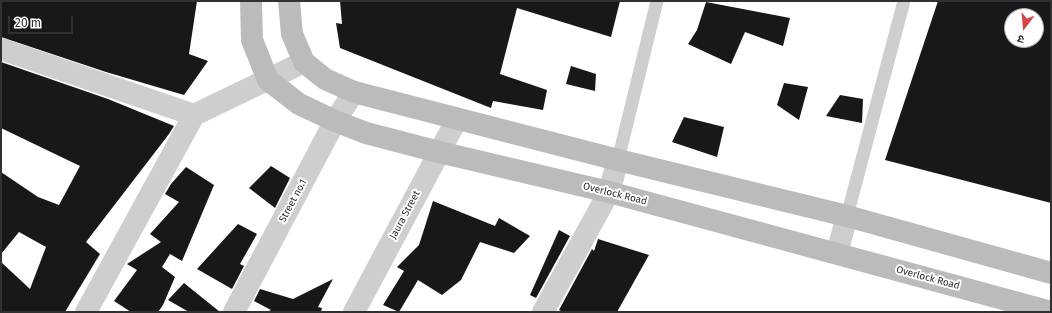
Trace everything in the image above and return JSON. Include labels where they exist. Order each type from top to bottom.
[{"type":"street","points":[[251,1],[252,40],[268,80]]},
{"type":"street","points":[[289,1],[292,34],[304,62],[325,79],[354,92],[618,160],[847,216],[1051,273]]},
{"type":"street","points":[[1,49],[194,115]]},
{"type":"street","points":[[86,312],[194,115],[304,62]]},
{"type":"street","name":"Overlock Road","points":[[268,80],[299,104],[336,121],[366,132],[439,152],[609,192],[1051,312]]},
{"type":"street","name":"Street no.1","points":[[234,312],[336,121],[354,92]]},
{"type":"street","name":"Jaura Street","points":[[354,312],[457,119]]},
{"type":"street","points":[[543,312],[609,192],[618,160]]},
{"type":"street","points":[[837,253],[847,216]]},
{"type":"lane","points":[[618,160],[657,1]]},
{"type":"lane","points":[[847,216],[904,1]]},
{"type":"building","points":[[1,1],[197,1],[189,54],[208,61],[184,95],[106,72],[1,37]]},
{"type":"building","points":[[340,1],[620,1],[611,37],[517,8],[500,74],[547,90],[543,110],[493,101],[491,108],[340,48],[336,23],[342,24]]},
{"type":"building","points":[[938,1],[1051,1],[1051,203],[885,160]]},
{"type":"building","points":[[706,2],[790,18],[783,46],[745,32],[731,64],[688,44],[697,30]]},
{"type":"building","points":[[1,62],[108,99],[174,126],[86,242],[100,254],[65,312],[1,312],[1,262],[30,289],[46,247],[19,232],[1,254],[1,172],[38,197],[59,205],[80,166],[1,128]]},
{"type":"building","points":[[571,66],[596,74],[595,91],[566,84]]},
{"type":"building","points":[[784,83],[808,87],[799,120],[777,105]]},
{"type":"building","points":[[840,95],[863,99],[862,123],[826,116]]},
{"type":"building","points":[[684,117],[724,127],[717,157],[672,142]]},
{"type":"building","points":[[271,166],[290,178],[275,208],[249,188]]},
{"type":"building","points":[[186,167],[214,185],[182,261],[170,254],[162,267],[175,277],[163,305],[158,312],[131,312],[114,301],[137,270],[127,264],[161,242],[150,234],[179,202],[165,194],[171,184]]},
{"type":"building","points":[[433,201],[495,226],[499,218],[530,236],[514,253],[480,242],[461,280],[442,295],[418,280],[399,312],[383,305],[404,271],[397,267],[419,245]]},
{"type":"building","points":[[238,224],[257,234],[240,264],[244,266],[232,289],[197,269]]},
{"type":"building","points":[[559,230],[570,236],[536,298],[530,295]]},
{"type":"building","points":[[598,239],[649,255],[617,312],[563,312],[559,310],[592,249],[594,251]]},
{"type":"building","points":[[333,279],[318,307],[322,308],[321,312],[267,312],[271,310],[254,301],[260,289],[293,299]]},
{"type":"building","points":[[184,283],[220,312],[189,312],[168,300]]}]
